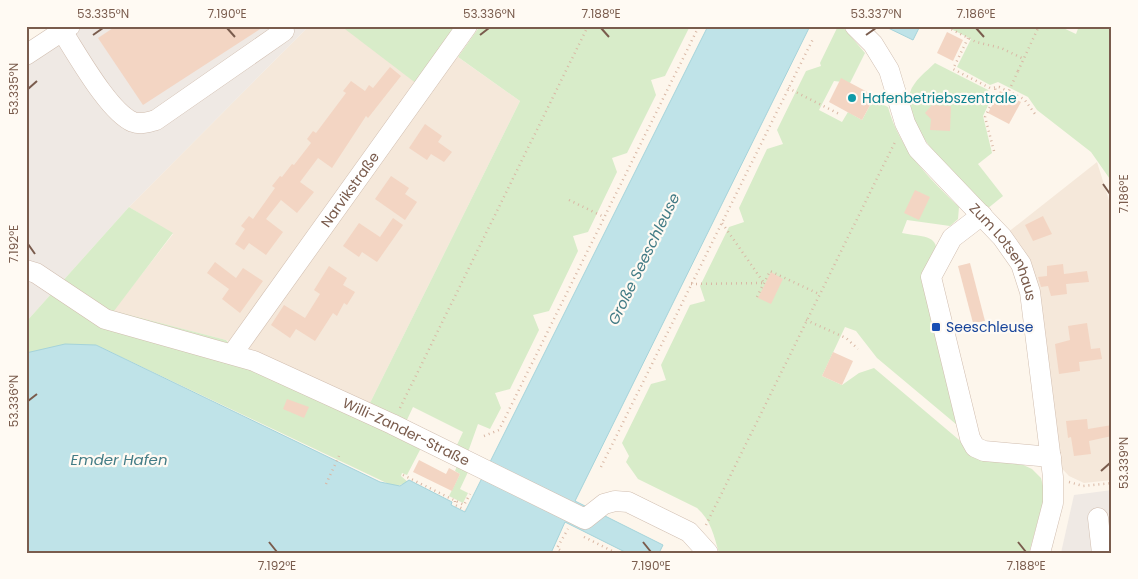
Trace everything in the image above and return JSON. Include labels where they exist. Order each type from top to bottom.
[{"type":"street","name":"Narvikstraße","points":[[233,353],[467,26]]},
{"type":"street","name":"Zum Lotsenhaus","points":[[855,26],[873,44],[883,59],[894,83],[910,136],[929,162],[1002,237],[1021,264],[1030,292],[1053,477],[1053,503],[1040,553]]},
{"type":"street","points":[[26,54],[66,29],[115,108],[134,122],[145,124],[156,120],[284,31]]},
{"type":"street","points":[[982,215],[950,241],[932,273],[931,281],[970,438],[975,446],[984,451],[1051,457]]},
{"type":"street","name":"Willi-Zander-Straße","points":[[26,270],[36,273],[87,308],[114,323],[233,353],[392,424],[488,471],[581,529]]},
{"type":"street","points":[[581,529],[604,504],[616,501],[628,502],[689,532],[708,553]]},
{"type":"street","points":[[1098,518],[1102,553]]},
{"type":"path","points":[[392,424],[588,26]]},
{"type":"path","points":[[484,436],[499,430],[699,26]]},
{"type":"path","points":[[1007,95],[1039,26]]},
{"type":"path","points":[[947,27],[982,44],[1001,48],[1024,59]]},
{"type":"path","points":[[601,467],[814,37]]},
{"type":"path","points":[[968,38],[953,69],[990,88],[1000,87],[1024,99],[1035,114]]},
{"type":"path","points":[[788,88],[841,115]]},
{"type":"path","points":[[994,151],[985,116],[996,94],[995,88]]},
{"type":"path","points":[[704,528],[818,294],[905,123]]},
{"type":"path","points":[[569,200],[604,217]]},
{"type":"path","points":[[722,222],[764,282]]},
{"type":"path","points":[[757,297],[770,271],[818,294]]},
{"type":"path","points":[[691,284],[764,282]]},
{"type":"path","points":[[806,320],[846,338],[858,349]]},
{"type":"path","points":[[326,484],[339,456]]},
{"type":"path","points":[[403,475],[465,505],[470,494]]},
{"type":"path","points":[[1053,477],[1083,486],[1112,483]]},
{"type":"path","points":[[455,501],[455,505],[465,510]]},
{"type":"path","points":[[564,553],[557,548],[567,528],[581,529],[616,553]]},
{"type":"shaded area","points":[[70,26],[309,26],[129,207],[26,322],[26,55]]},
{"type":"shaded area","points":[[309,26],[414,26],[520,101],[369,405],[226,340],[113,311],[173,234],[129,207]]},
{"type":"shaded area","points":[[1097,162],[1112,210],[1112,480],[1084,483],[1069,476],[1051,457],[1030,292],[1002,237]]},
{"type":"shaded area","points":[[1112,490],[1112,553],[1061,553],[1074,495]]},
{"type":"green space","points":[[341,26],[459,26],[417,84]]},
{"type":"green space","points":[[480,26],[690,26],[665,76],[651,80],[656,95],[627,153],[612,158],[617,172],[588,232],[573,236],[578,251],[549,311],[533,315],[539,330],[510,389],[495,393],[501,408],[490,429],[478,424],[468,452],[456,447],[463,432],[413,407],[406,422],[369,405],[520,101],[458,57]]},
{"type":"green space","points":[[838,26],[842,26],[865,53],[850,83],[834,81],[819,110],[842,122],[848,112],[862,120],[873,100],[888,107],[900,137],[916,162],[959,207],[958,219],[950,226],[907,220],[902,233],[926,237],[935,243],[963,430],[877,358],[856,331],[845,327],[822,376],[842,385],[859,373],[874,368],[971,450],[1019,463],[1032,469],[1041,478],[1044,490],[1043,502],[1029,553],[719,553],[709,523],[697,508],[638,479],[626,462],[629,456],[622,443],[651,384],[666,380],[661,365],[690,305],[705,301],[700,286],[729,227],[744,222],[739,208],[767,149],[783,144],[777,130],[806,71],[821,66],[820,63]]},
{"type":"green space","points":[[945,26],[1059,26],[1076,34],[1079,26],[1112,26],[1112,182],[1091,152],[1037,110],[1028,97],[998,82],[990,85],[957,67],[971,39]]},
{"type":"green space","points":[[935,63],[988,90],[992,97],[983,116],[992,153],[978,164],[1003,196],[987,209],[936,155],[915,123],[910,107],[910,93],[917,80]]},
{"type":"green space","points":[[129,207],[173,233],[114,311],[226,340],[253,369],[421,448],[407,475],[402,473],[401,476],[408,482],[395,487],[96,345],[26,353],[26,322]]},
{"type":"green space","points":[[457,466],[468,472],[460,489],[468,493],[463,503],[449,496],[460,474],[455,471]]},
{"type":"water","name":"Emder Hafen","points":[[708,26],[810,26],[575,501],[663,545],[659,553],[627,553],[565,522],[551,553],[26,553],[26,353],[65,344],[96,345],[380,482],[400,486],[409,480],[452,502],[451,505],[465,512]]},
{"type":"water","points":[[884,26],[920,26],[913,40]]},
{"type":"building","points":[[116,26],[265,26],[143,105],[98,38]]},
{"type":"building","points":[[947,32],[963,40],[953,61],[937,53]]},
{"type":"building","points":[[390,67],[401,76],[368,118],[366,116],[332,168],[318,158],[300,182],[314,192],[297,213],[281,200],[266,219],[283,232],[266,255],[249,243],[244,250],[235,244],[245,229],[241,226],[249,216],[253,219],[275,188],[272,186],[292,164],[294,165],[311,143],[307,139],[313,131],[316,133],[346,93],[343,91],[351,81],[365,91],[369,85],[373,88]]},
{"type":"building","name":"Hafenbetriebszentrale","points":[[841,78],[875,96],[862,120],[829,102]]},
{"type":"building","points":[[1000,91],[1021,102],[1009,124],[988,113]]},
{"type":"building","points":[[932,105],[951,106],[950,131],[930,130],[931,119],[925,113]]},
{"type":"building","points":[[425,124],[442,136],[438,142],[452,152],[444,162],[431,154],[427,160],[409,148]]},
{"type":"building","points":[[391,176],[409,188],[405,194],[417,202],[405,220],[375,199]]},
{"type":"building","points":[[915,190],[930,197],[919,220],[904,213]]},
{"type":"building","points":[[1043,216],[1052,234],[1033,241],[1025,225]]},
{"type":"building","points":[[393,218],[403,225],[377,262],[362,252],[359,257],[343,246],[359,223],[380,237]]},
{"type":"building","points":[[215,262],[236,278],[243,268],[263,281],[240,313],[222,299],[229,289],[207,273]]},
{"type":"building","points":[[970,263],[985,321],[973,323],[958,266]]},
{"type":"building","points":[[1063,264],[1064,274],[1087,271],[1089,282],[1066,284],[1067,294],[1051,296],[1048,286],[1041,287],[1038,277],[1047,276],[1047,266]]},
{"type":"building","points":[[329,266],[347,278],[343,285],[355,292],[347,305],[344,303],[337,316],[333,313],[315,341],[296,329],[290,338],[271,325],[284,305],[305,318],[320,294],[314,290]]},
{"type":"building","points":[[771,272],[783,279],[771,304],[758,298]]},
{"type":"building","points":[[1087,323],[1091,349],[1100,348],[1102,359],[1079,362],[1080,371],[1059,374],[1055,344],[1070,340],[1068,326]]},
{"type":"building","points":[[833,352],[853,361],[842,385],[822,376]]},
{"type":"building","points":[[287,399],[309,407],[304,418],[283,409]]},
{"type":"building","points":[[1087,419],[1088,429],[1112,425],[1112,436],[1089,441],[1091,454],[1074,456],[1071,437],[1068,438],[1066,421]]},
{"type":"building","points":[[419,460],[446,474],[449,468],[460,474],[452,491],[413,472]]},
{"type":"place","name":"Hafenbetriebszentrale","points":[[852,98]]},
{"type":"place","name":"Seeschleuse","points":[[936,327]]},
{"type":"water label","name":"Große Seeschleuse","points":[[644,259]]}]
